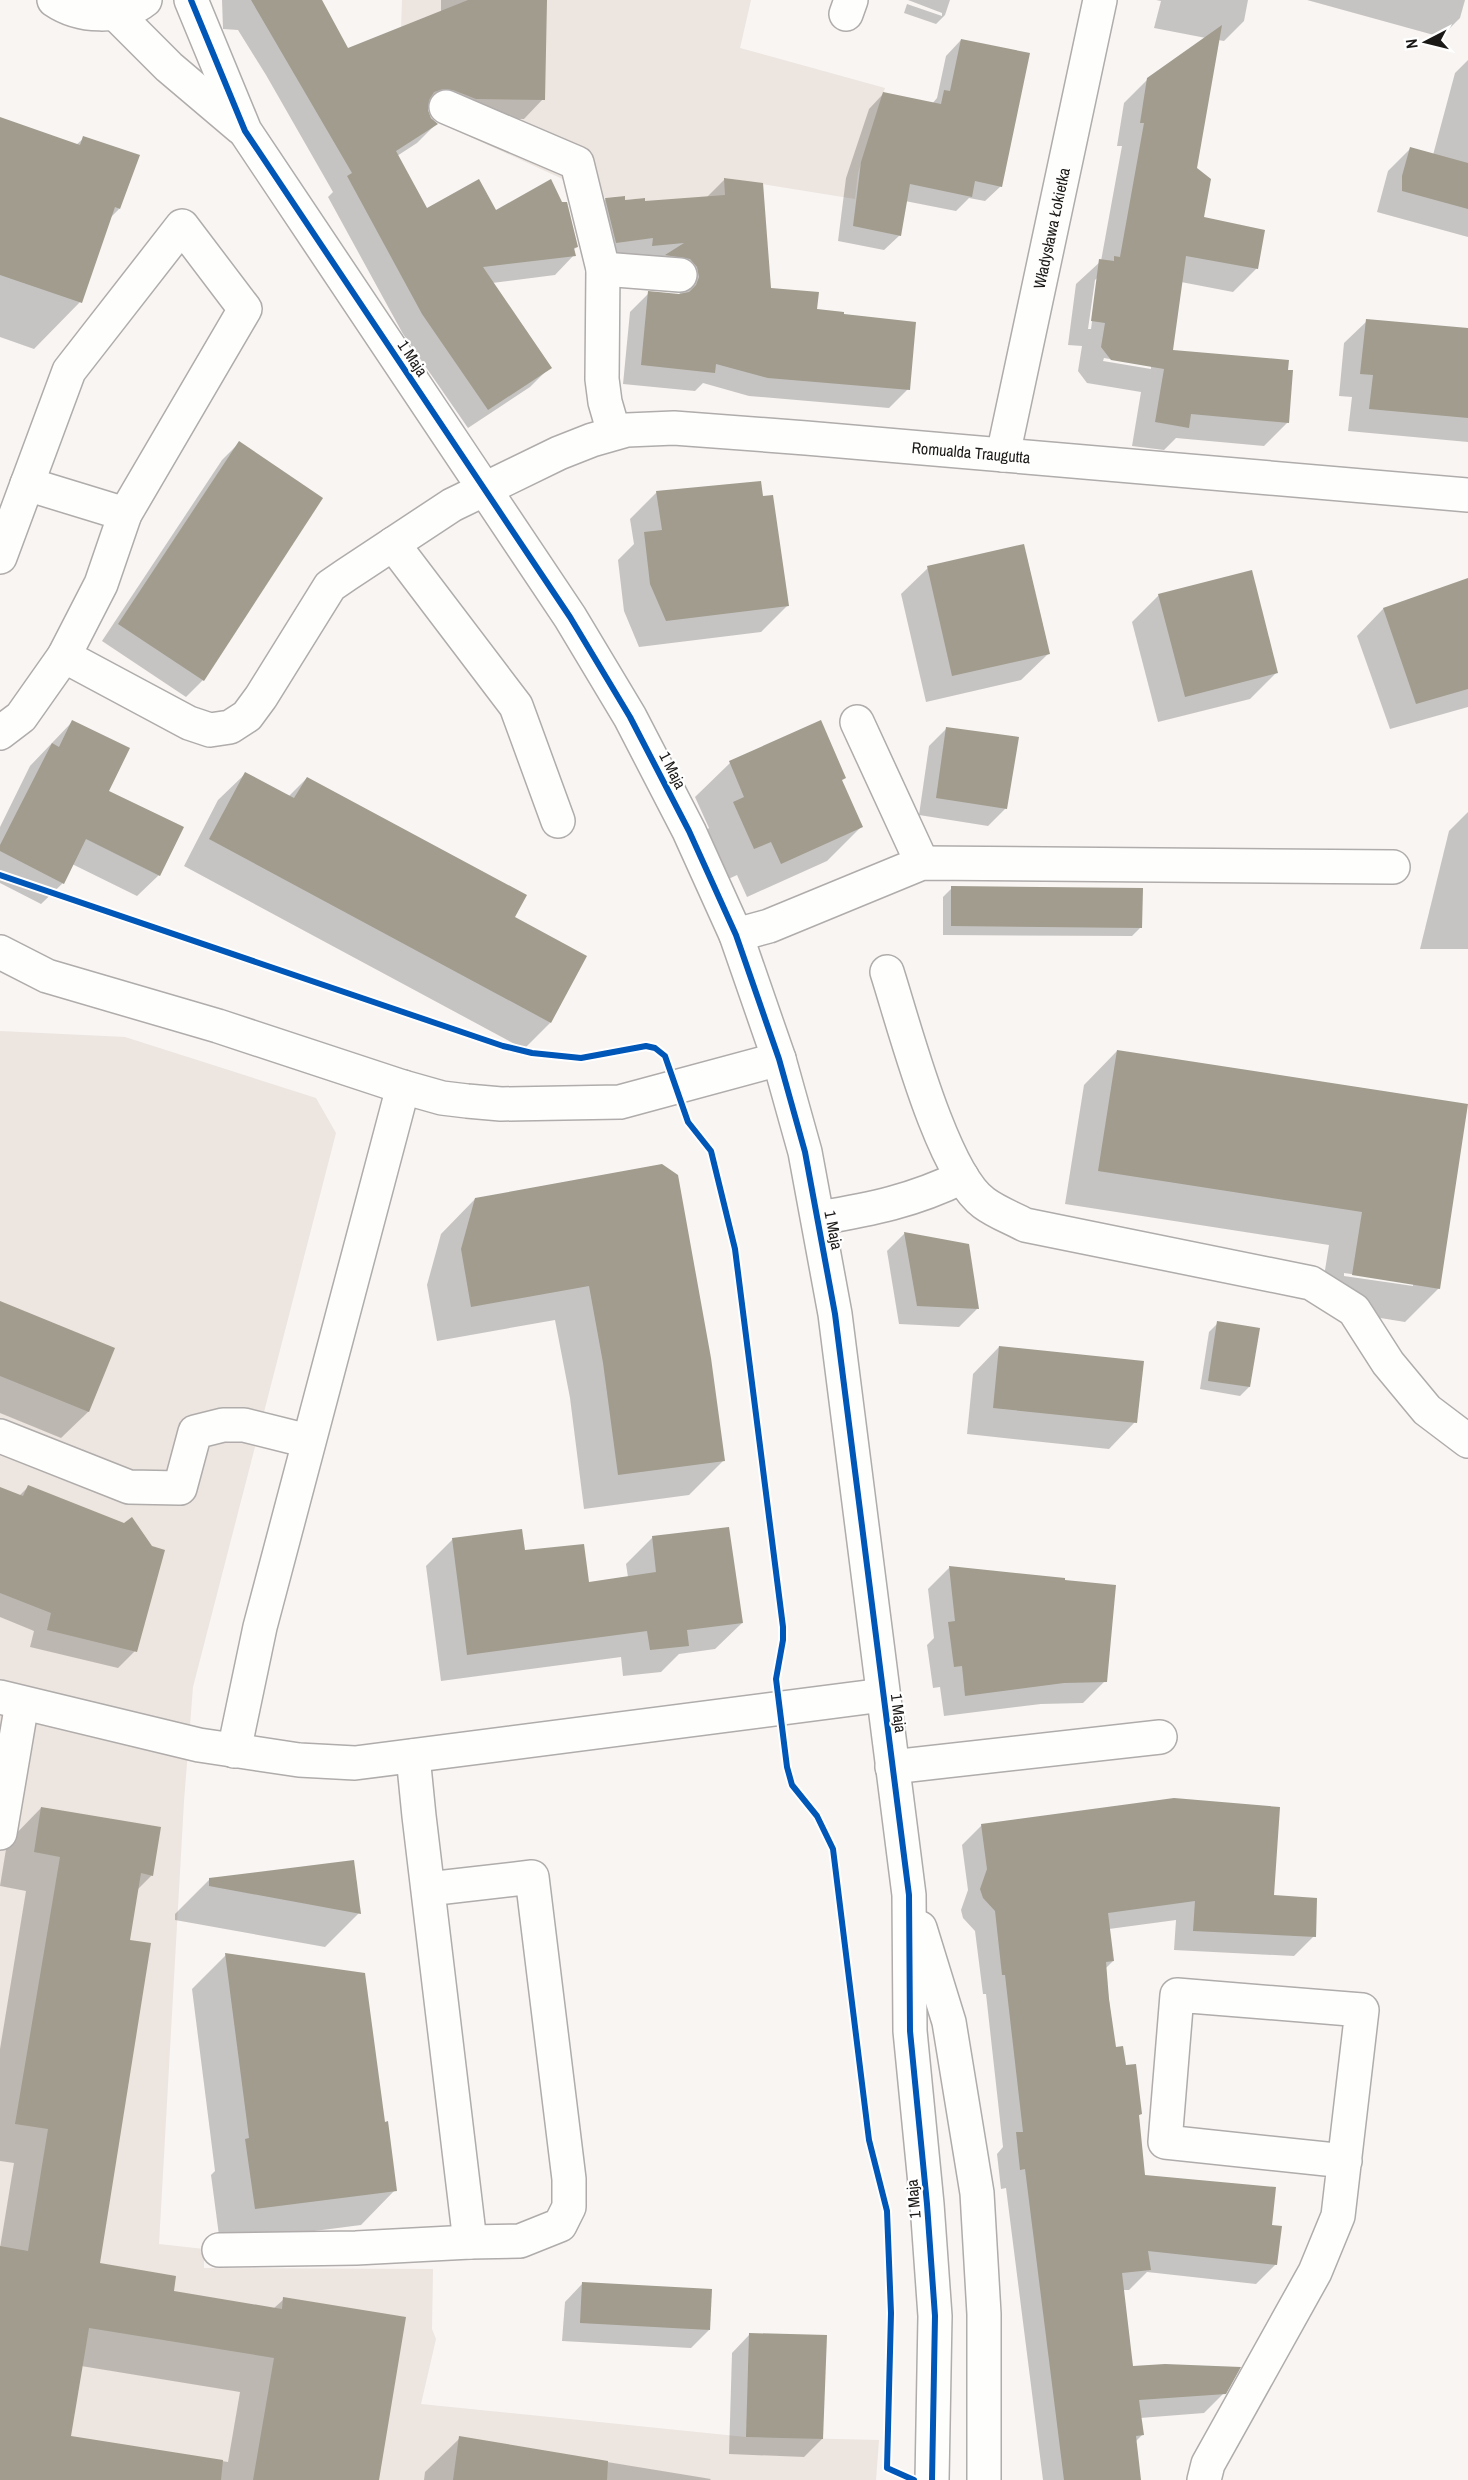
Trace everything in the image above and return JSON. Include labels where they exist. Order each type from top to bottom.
[{"type":"street","points":[[54,0],[63,6],[88,14],[115,13],[145,0]]},
{"type":"street","points":[[191,0],[245,131]]},
{"type":"street","name":"Władysława Łokietka","points":[[1003,455],[1100,0]]},
{"type":"street","points":[[115,13],[169,67],[245,131]]},
{"type":"street","points":[[446,107],[577,164],[603,269],[602,379],[605,402],[614,434]]},
{"type":"street","name":"1 Maja","points":[[245,131],[570,617],[630,717],[689,831],[736,935],[779,1059],[805,1152],[835,1314],[909,1895],[910,2031],[927,2204],[935,2316],[932,2480]]},
{"type":"street","points":[[0,557],[69,371],[182,226],[245,309],[124,514],[101,584],[64,657],[21,717],[0,733]]},
{"type":"street","points":[[603,269],[680,275]]},
{"type":"street","name":"Romualda Traugutta","points":[[64,657],[189,723],[210,730],[230,727],[247,716],[261,697],[330,586],[452,505],[559,453],[614,434],[642,429],[674,428],[1468,495]]},
{"type":"street","points":[[27,484],[124,514]]},
{"type":"street","points":[[393,544],[516,706],[558,821]]},
{"type":"street","points":[[857,722],[922,864]]},
{"type":"street","points":[[736,935],[769,926],[922,864],[1393,867]]},
{"type":"street","points":[[0,952],[47,976],[218,1026],[442,1098],[501,1104],[620,1102],[779,1059]]},
{"type":"street","points":[[887,972],[946,1148],[962,1177],[983,1203],[1025,1225],[1311,1283],[1354,1310],[1388,1363],[1427,1410],[1468,1442]]},
{"type":"street","points":[[0,980],[47,976]]},
{"type":"street","points":[[234,1751],[261,1627],[308,1441],[403,1087]]},
{"type":"street","points":[[819,1218],[893,1204],[927,1194],[962,1177]]},
{"type":"street","points":[[0,1436],[129,1487],[180,1488],[195,1432],[223,1425],[244,1425],[308,1441]]},
{"type":"street","points":[[0,1833],[11,1700],[199,1745],[341,1763],[413,1756],[883,1695]]},
{"type":"street","points":[[892,1767],[1160,1737]]},
{"type":"street","points":[[413,1756],[470,2242]]},
{"type":"street","points":[[219,2250],[356,2248],[520,2241],[560,2225],[569,2207],[568,2168],[532,1877],[428,1889]]},
{"type":"street","name":"1 Maja","points":[[909,1895],[949,2022],[977,2193],[984,2314],[984,2480]]},
{"type":"street","points":[[1204,2480],[1208,2464],[1315,2272],[1338,2216],[1345,2161],[1362,2010],[1177,1995],[1165,2142],[1345,2161]]},
{"type":"shaded area","points":[[402,0],[751,0],[740,48],[885,88],[858,173],[855,199],[725,178],[725,205],[645,201],[644,198],[625,200],[624,196],[598,198],[567,181],[440,123],[403,100],[399,94]]},
{"type":"shaded area","points":[[0,1031],[125,1037],[316,1098],[336,1133],[193,1687],[184,1801],[159,2244],[204,2249],[204,2268],[433,2269],[432,2329],[436,2339],[421,2404],[746,2437],[879,2440],[876,2480],[0,2480]]},
{"type":"building","points":[[251,0],[322,0],[348,48],[468,0],[547,0],[545,100],[476,99],[453,90],[443,89],[434,92],[429,100],[428,110],[431,118],[438,124],[396,151],[427,208],[479,179],[496,210],[551,179],[562,202],[567,202],[578,247],[574,248],[576,256],[483,267],[552,368],[488,410],[422,314],[347,176],[352,173]]},
{"type":"building","points":[[1222,25],[1197,168],[1211,179],[1204,217],[1265,230],[1258,269],[1186,256],[1173,350],[1289,360],[1288,370],[1293,370],[1289,423],[1191,414],[1189,428],[1155,422],[1164,369],[1111,360],[1101,347],[1105,323],[1091,321],[1099,259],[1114,261],[1114,256],[1120,257],[1144,123],[1140,123],[1147,78]]},
{"type":"building","points":[[961,39],[1030,53],[1002,187],[975,181],[972,197],[910,184],[901,236],[853,226],[861,162],[883,92],[941,104],[944,90],[950,91]]},
{"type":"building","points":[[0,117],[80,145],[83,136],[140,155],[120,209],[115,207],[82,303],[0,275]]},
{"type":"building","points":[[1410,147],[1468,163],[1468,209],[1402,191],[1402,176]]},
{"type":"building","points":[[724,178],[763,183],[771,288],[819,292],[817,309],[916,322],[910,390],[768,378],[716,364],[715,373],[641,365],[648,291],[679,294],[689,292],[696,285],[699,277],[697,267],[690,259],[665,255],[684,243],[652,246],[653,238],[616,243],[605,198],[625,196],[625,200],[645,198],[645,201],[725,195]]},
{"type":"building","points":[[1366,319],[1468,328],[1468,418],[1369,409],[1373,375],[1360,374]]},
{"type":"building","points":[[239,441],[323,498],[204,681],[118,624]]},
{"type":"building","points":[[761,481],[763,496],[773,495],[789,606],[666,621],[650,584],[644,532],[662,530],[656,491]]},
{"type":"building","points":[[1024,544],[1050,654],[952,676],[927,566]]},
{"type":"building","points":[[1252,570],[1278,673],[1185,697],[1158,594]]},
{"type":"building","points":[[1468,578],[1468,689],[1416,704],[1383,608]]},
{"type":"building","points":[[72,720],[130,748],[109,791],[184,827],[160,876],[86,839],[64,884],[0,851],[0,845],[52,743],[59,747]]},
{"type":"building","points":[[821,720],[846,778],[842,780],[863,827],[781,864],[771,842],[754,849],[733,802],[744,797],[729,761]]},
{"type":"building","points":[[946,727],[1019,737],[1007,809],[936,798]]},
{"type":"building","points":[[245,772],[294,798],[307,777],[527,895],[515,917],[587,956],[551,1023],[209,839]]},
{"type":"building","points":[[951,886],[1143,888],[1142,928],[951,926]]},
{"type":"building","points":[[1117,1050],[1468,1104],[1440,1289],[1352,1275],[1362,1212],[1098,1171]]},
{"type":"building","points":[[662,1164],[678,1175],[711,1358],[725,1461],[618,1475],[603,1363],[589,1286],[471,1307],[461,1249],[475,1198]]},
{"type":"building","points":[[904,1232],[969,1244],[979,1309],[917,1306]]},
{"type":"building","points":[[0,1301],[115,1348],[89,1412],[0,1376]]},
{"type":"building","points":[[1217,1321],[1260,1328],[1250,1387],[1208,1381]]},
{"type":"building","points":[[999,1346],[1144,1361],[1137,1423],[993,1408]]},
{"type":"building","points":[[28,1485],[124,1523],[132,1517],[152,1546],[165,1550],[137,1652],[47,1630],[51,1613],[0,1593],[0,1487],[23,1496]]},
{"type":"building","points":[[729,1527],[743,1623],[687,1630],[689,1646],[650,1650],[647,1631],[467,1655],[452,1538],[522,1529],[525,1550],[584,1544],[589,1582],[656,1572],[652,1536]]},
{"type":"building","points":[[949,1566],[1116,1585],[1107,1682],[1064,1683],[965,1696],[962,1666],[954,1667],[948,1622],[955,1621]]},
{"type":"building","points":[[1174,1798],[1280,1807],[1274,1895],[1317,1898],[1316,1937],[1193,1931],[1195,1901],[1108,1913],[1114,1961],[1106,1962],[1109,1999],[1116,2047],[1123,2046],[1126,2065],[1136,2064],[1142,2114],[1139,2115],[1145,2175],[1276,2187],[1272,2225],[1282,2226],[1277,2265],[1148,2251],[1151,2270],[1122,2273],[1133,2366],[1165,2364],[1241,2367],[1226,2394],[1139,2400],[1144,2435],[1136,2436],[1141,2480],[1064,2480],[1025,2169],[1020,2170],[1016,2132],[1023,2132],[1005,1975],[1002,1975],[995,1911],[983,1898],[980,1889],[987,1869],[981,1824]]},
{"type":"building","points":[[41,1807],[161,1827],[153,1876],[141,1873],[130,1940],[151,1943],[100,2263],[176,2276],[174,2291],[282,2309],[283,2297],[406,2317],[379,2480],[253,2480],[274,2358],[89,2328],[71,2436],[223,2460],[221,2480],[0,2480],[0,2246],[28,2251],[48,2129],[15,2124],[60,1857],[34,1852]]},
{"type":"building","points":[[354,1860],[361,1914],[209,1886],[209,1878]]},
{"type":"building","points":[[225,1953],[365,1973],[385,2122],[388,2121],[397,2191],[255,2209],[245,2139],[249,2138]]},
{"type":"building","points":[[582,2282],[712,2289],[710,2330],[580,2323]]},
{"type":"building","points":[[749,2333],[827,2335],[823,2439],[746,2437]]},
{"type":"building","points":[[459,2436],[608,2461],[607,2480],[453,2480]]},
{"type":"cycle path","points":[[191,0],[245,131],[570,617],[630,717],[689,831],[736,935],[779,1059],[805,1152],[835,1314],[909,1895],[910,2031],[927,2204],[935,2316],[932,2480]]},
{"type":"cycle path","points":[[0,875],[503,1046],[532,1053],[581,1058],[646,1046],[655,1048],[665,1056],[688,1122],[711,1151],[735,1249],[783,1627],[776,1679],[787,1767],[792,1785],[817,1816],[833,1849],[869,2140],[887,2211],[891,2313],[887,2468],[914,2480]]}]
